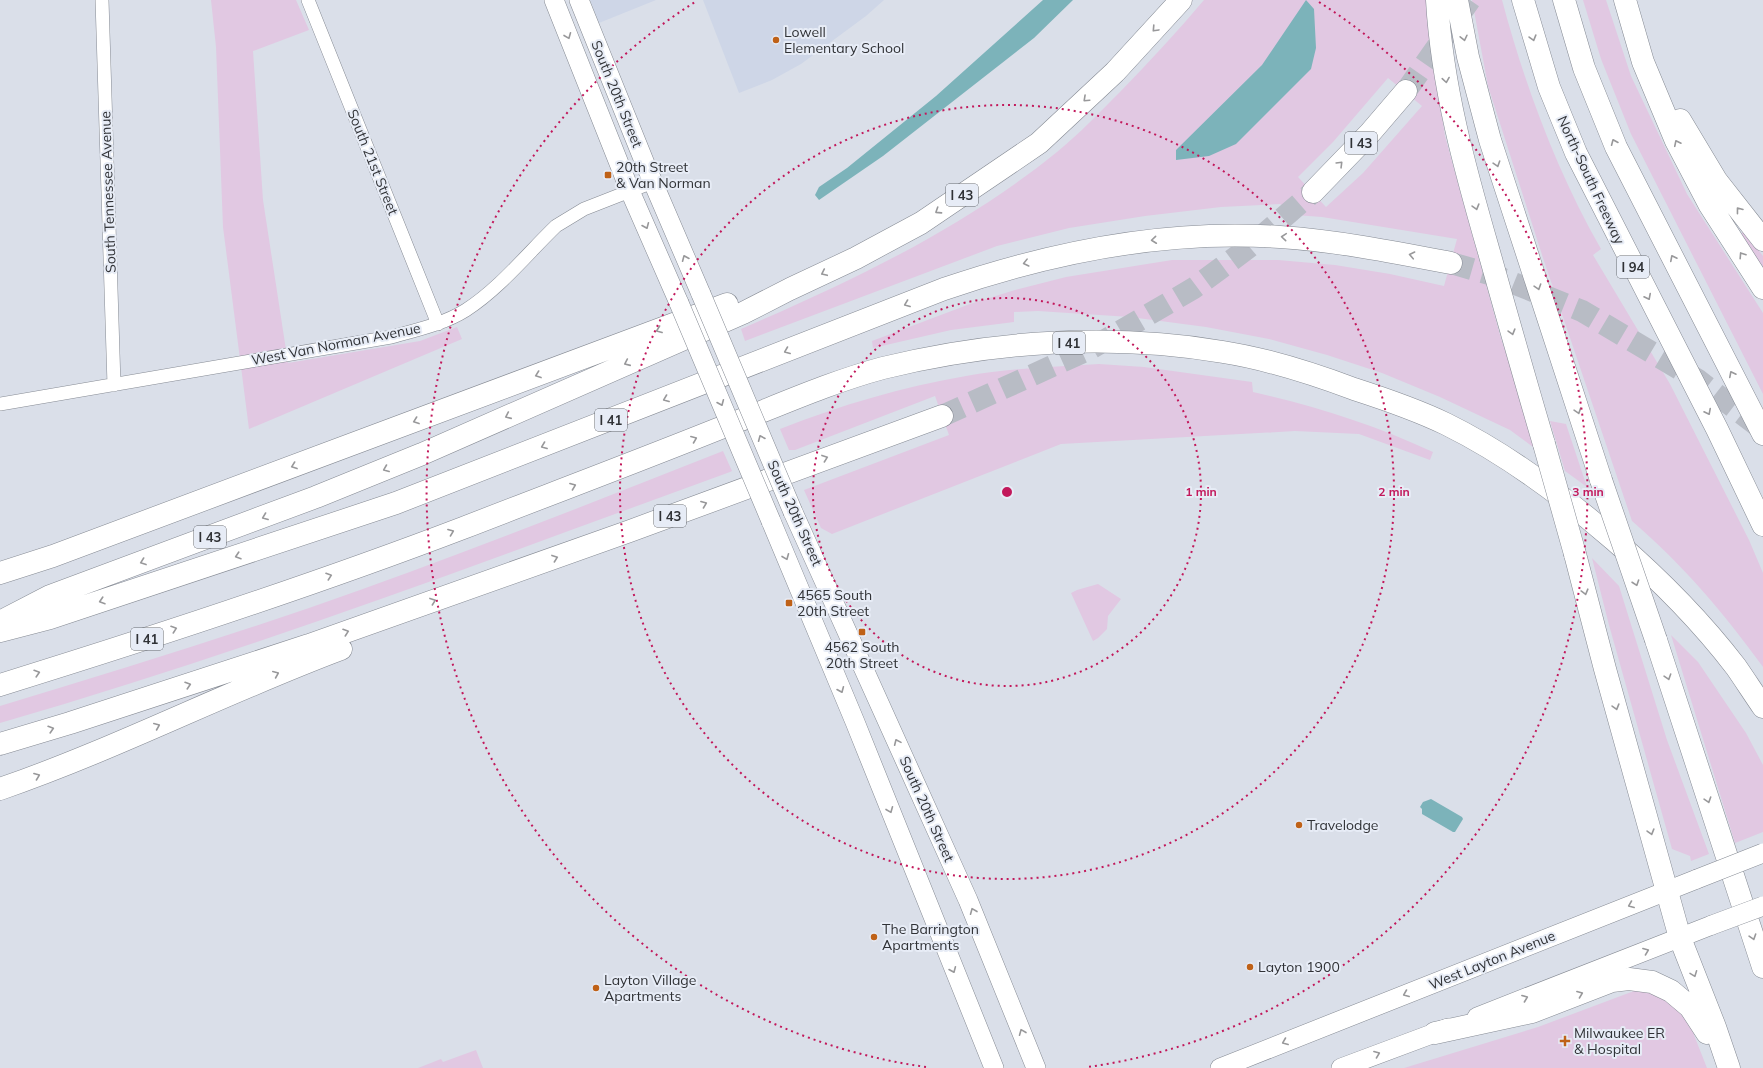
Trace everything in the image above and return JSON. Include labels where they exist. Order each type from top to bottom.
[{"type":"highway","name":"I 43","points":[[0,622],[50,596],[316,497],[422,454],[743,313],[790,288],[856,258],[921,222],[1039,143],[1115,72],[1181,0]]},
{"type":"highway","points":[[1437,0],[1439,34],[1448,95],[1464,164],[1575,554],[1605,669],[1680,938],[1715,1027],[1728,1068]]},
{"type":"highway","points":[[1457,0],[1468,57],[1490,140],[1763,967]]},
{"type":"highway","name":"North-South Freeway","points":[[1523,0],[1549,87],[1576,153],[1717,429],[1763,525]]},
{"type":"highway","name":"I 94","points":[[1564,0],[1584,68],[1616,147],[1763,434]]},
{"type":"highway","points":[[1625,0],[1643,62],[1676,141],[1709,204],[1763,288]]},
{"type":"highway","points":[[1630,0],[1656,68],[1678,116],[1716,180],[1763,240]]},
{"type":"highway","name":"I 43","points":[[1313,192],[1370,133],[1406,91]]},
{"type":"highway","name":"I 41","points":[[0,631],[65,613],[396,503],[944,290],[1021,264],[1094,248],[1134,242],[1172,238],[1245,236],[1280,237],[1338,242],[1372,247],[1450,263]]},
{"type":"highway","points":[[0,573],[61,553],[737,301],[790,288]]},
{"type":"highway","name":"I 41","points":[[0,685],[121,647],[436,538],[838,383],[881,369],[942,356],[1002,347],[1060,343],[1139,342],[1224,352],[1300,370],[1375,396],[1444,423],[1506,458],[1576,507],[1654,574],[1698,621],[1726,655],[1763,707]]},
{"type":"highway","name":"I 43","points":[[0,744],[100,714],[309,645],[630,531],[942,416]]},
{"type":"highway","points":[[0,789],[120,742],[280,673],[385,633],[396,614]]},
{"type":"highway","points":[[1435,1033],[1532,1012],[1612,981],[1629,979],[1652,982],[1671,991],[1690,1007],[1728,1068]]},
{"type":"street","name":"South Tennessee Avenue","points":[[102,0],[114,384]]},
{"type":"street","name":"South 21st Street","points":[[308,0],[438,324]]},
{"type":"street","name":"South 20th Street","points":[[554,0],[630,191],[679,303],[855,722],[994,1068]]},
{"type":"street","name":"South 20th Street","points":[[579,0],[653,182],[793,512],[968,900],[1036,1068]]},
{"type":"street","name":"West Van Norman Avenue","points":[[0,404],[391,337],[438,324],[465,310],[480,300],[556,226],[565,220],[584,209],[653,182]]},
{"type":"street","points":[[818,635],[843,624]]},
{"type":"street","name":"West Layton Avenue","points":[[1220,1068],[1763,853]]},
{"type":"street","points":[[1341,1068],[1763,906]]},
{"type":"shaded area","points":[[211,0],[296,0],[309,30],[253,51],[263,200],[288,363],[420,341],[457,327],[462,339],[249,429],[223,227],[216,47]]},
{"type":"shaded area","points":[[590,0],[656,0],[599,23]]},
{"type":"shaded area","name":"Lowell Elementary School","points":[[703,0],[884,0],[866,16],[801,64],[772,80],[739,93]]},
{"type":"shaded area","points":[[1204,0],[1427,0],[1445,136],[1500,335],[1537,450],[1510,430],[1440,397],[1382,373],[1327,355],[1269,339],[1206,327],[1130,317],[1038,311],[1014,312],[1014,322],[951,330],[873,348],[872,341],[970,304],[1015,290],[1066,277],[1172,260],[1278,260],[1335,265],[1390,274],[1444,286],[1457,239],[1322,217],[1295,215],[1280,204],[1221,207],[1145,216],[1069,228],[997,246],[745,341],[741,329],[824,292],[905,251],[945,229],[1021,180],[1057,152],[1089,123],[1142,69]],"holes":[[[1388,78],[1422,106],[1363,173],[1326,207],[1298,177],[1333,142]]]},
{"type":"shaded area","points":[[1472,0],[1502,0],[1521,64],[1556,159],[1585,220],[1601,249],[1593,255],[1670,384],[1749,540],[1763,573],[1763,667],[1718,608],[1686,572],[1632,521],[1543,258],[1488,86]]},
{"type":"shaded area","points":[[1583,0],[1606,0],[1631,76],[1687,194],[1763,313],[1763,394],[1631,134],[1601,59]]},
{"type":"shaded area","points":[[1744,231],[1763,256],[1763,269],[1740,235]]},
{"type":"shaded area","points":[[1099,364],[1144,367],[1252,382],[1253,392],[1300,403],[1345,417],[1389,433],[1433,452],[1430,460],[1359,434],[1295,431],[1061,444],[832,534],[821,528],[804,490],[949,435],[935,396],[795,450],[789,450],[780,429],[826,412],[895,391],[942,380],[999,371]]},
{"type":"shaded area","points":[[1550,421],[1566,424],[1587,487],[1565,471]]},
{"type":"shaded area","points":[[723,451],[732,471],[730,472],[276,636],[0,723],[0,706],[194,646],[361,590],[517,532]]},
{"type":"shaded area","points":[[1592,558],[1619,586],[1667,740],[1709,854],[1691,861],[1690,856],[1672,849],[1609,625]]},
{"type":"shaded area","points":[[1098,584],[1121,599],[1108,616],[1107,629],[1093,641],[1071,593]]},
{"type":"shaded area","points":[[1671,635],[1698,662],[1746,733],[1763,765],[1763,832],[1735,843]]},
{"type":"shaded area","name":"Milwaukee ER & Hospital","points":[[1642,988],[1674,1002],[1693,1027],[1694,1035],[1707,1068],[1404,1068],[1538,1027]]},
{"type":"shaded area","points":[[476,1050],[483,1068],[418,1068],[441,1059],[443,1062]]},
{"type":"water","points":[[1043,0],[1073,0],[1034,38],[883,156],[819,200],[815,195],[819,187],[847,168],[936,96]]},
{"type":"water","points":[[1306,0],[1314,9],[1316,48],[1311,69],[1236,144],[1209,156],[1176,160],[1176,150],[1262,65]]},
{"type":"water","points":[[1431,799],[1462,817],[1463,819],[1455,832],[1422,814],[1422,809],[1420,807],[1423,802]]},
{"type":"tunnel","points":[[1406,91],[1470,0]]},
{"type":"tunnel","points":[[942,416],[1090,349],[1194,288],[1248,248],[1313,192]]},
{"type":"tunnel","points":[[1451,263],[1496,276],[1582,311],[1698,380],[1763,430]]},
{"type":"place","name":"Lowell Elementary School","points":[[776,40]]},
{"type":"place","name":"20th Street & Van Norman","points":[[608,175]]},
{"type":"place","name":"4565 South 20th Street","points":[[789,603]]},
{"type":"place","name":"4562 South 20th Street","points":[[862,632]]},
{"type":"place","name":"Travelodge","points":[[1299,825]]},
{"type":"place","name":"The Barrington Apartments","points":[[874,937]]},
{"type":"place","name":"Layton 1900","points":[[1250,967]]},
{"type":"place","name":"Layton Village Apartments","points":[[596,988]]},
{"type":"place","name":"Milwaukee ER & Hospital","points":[[1565,1041]]}]
